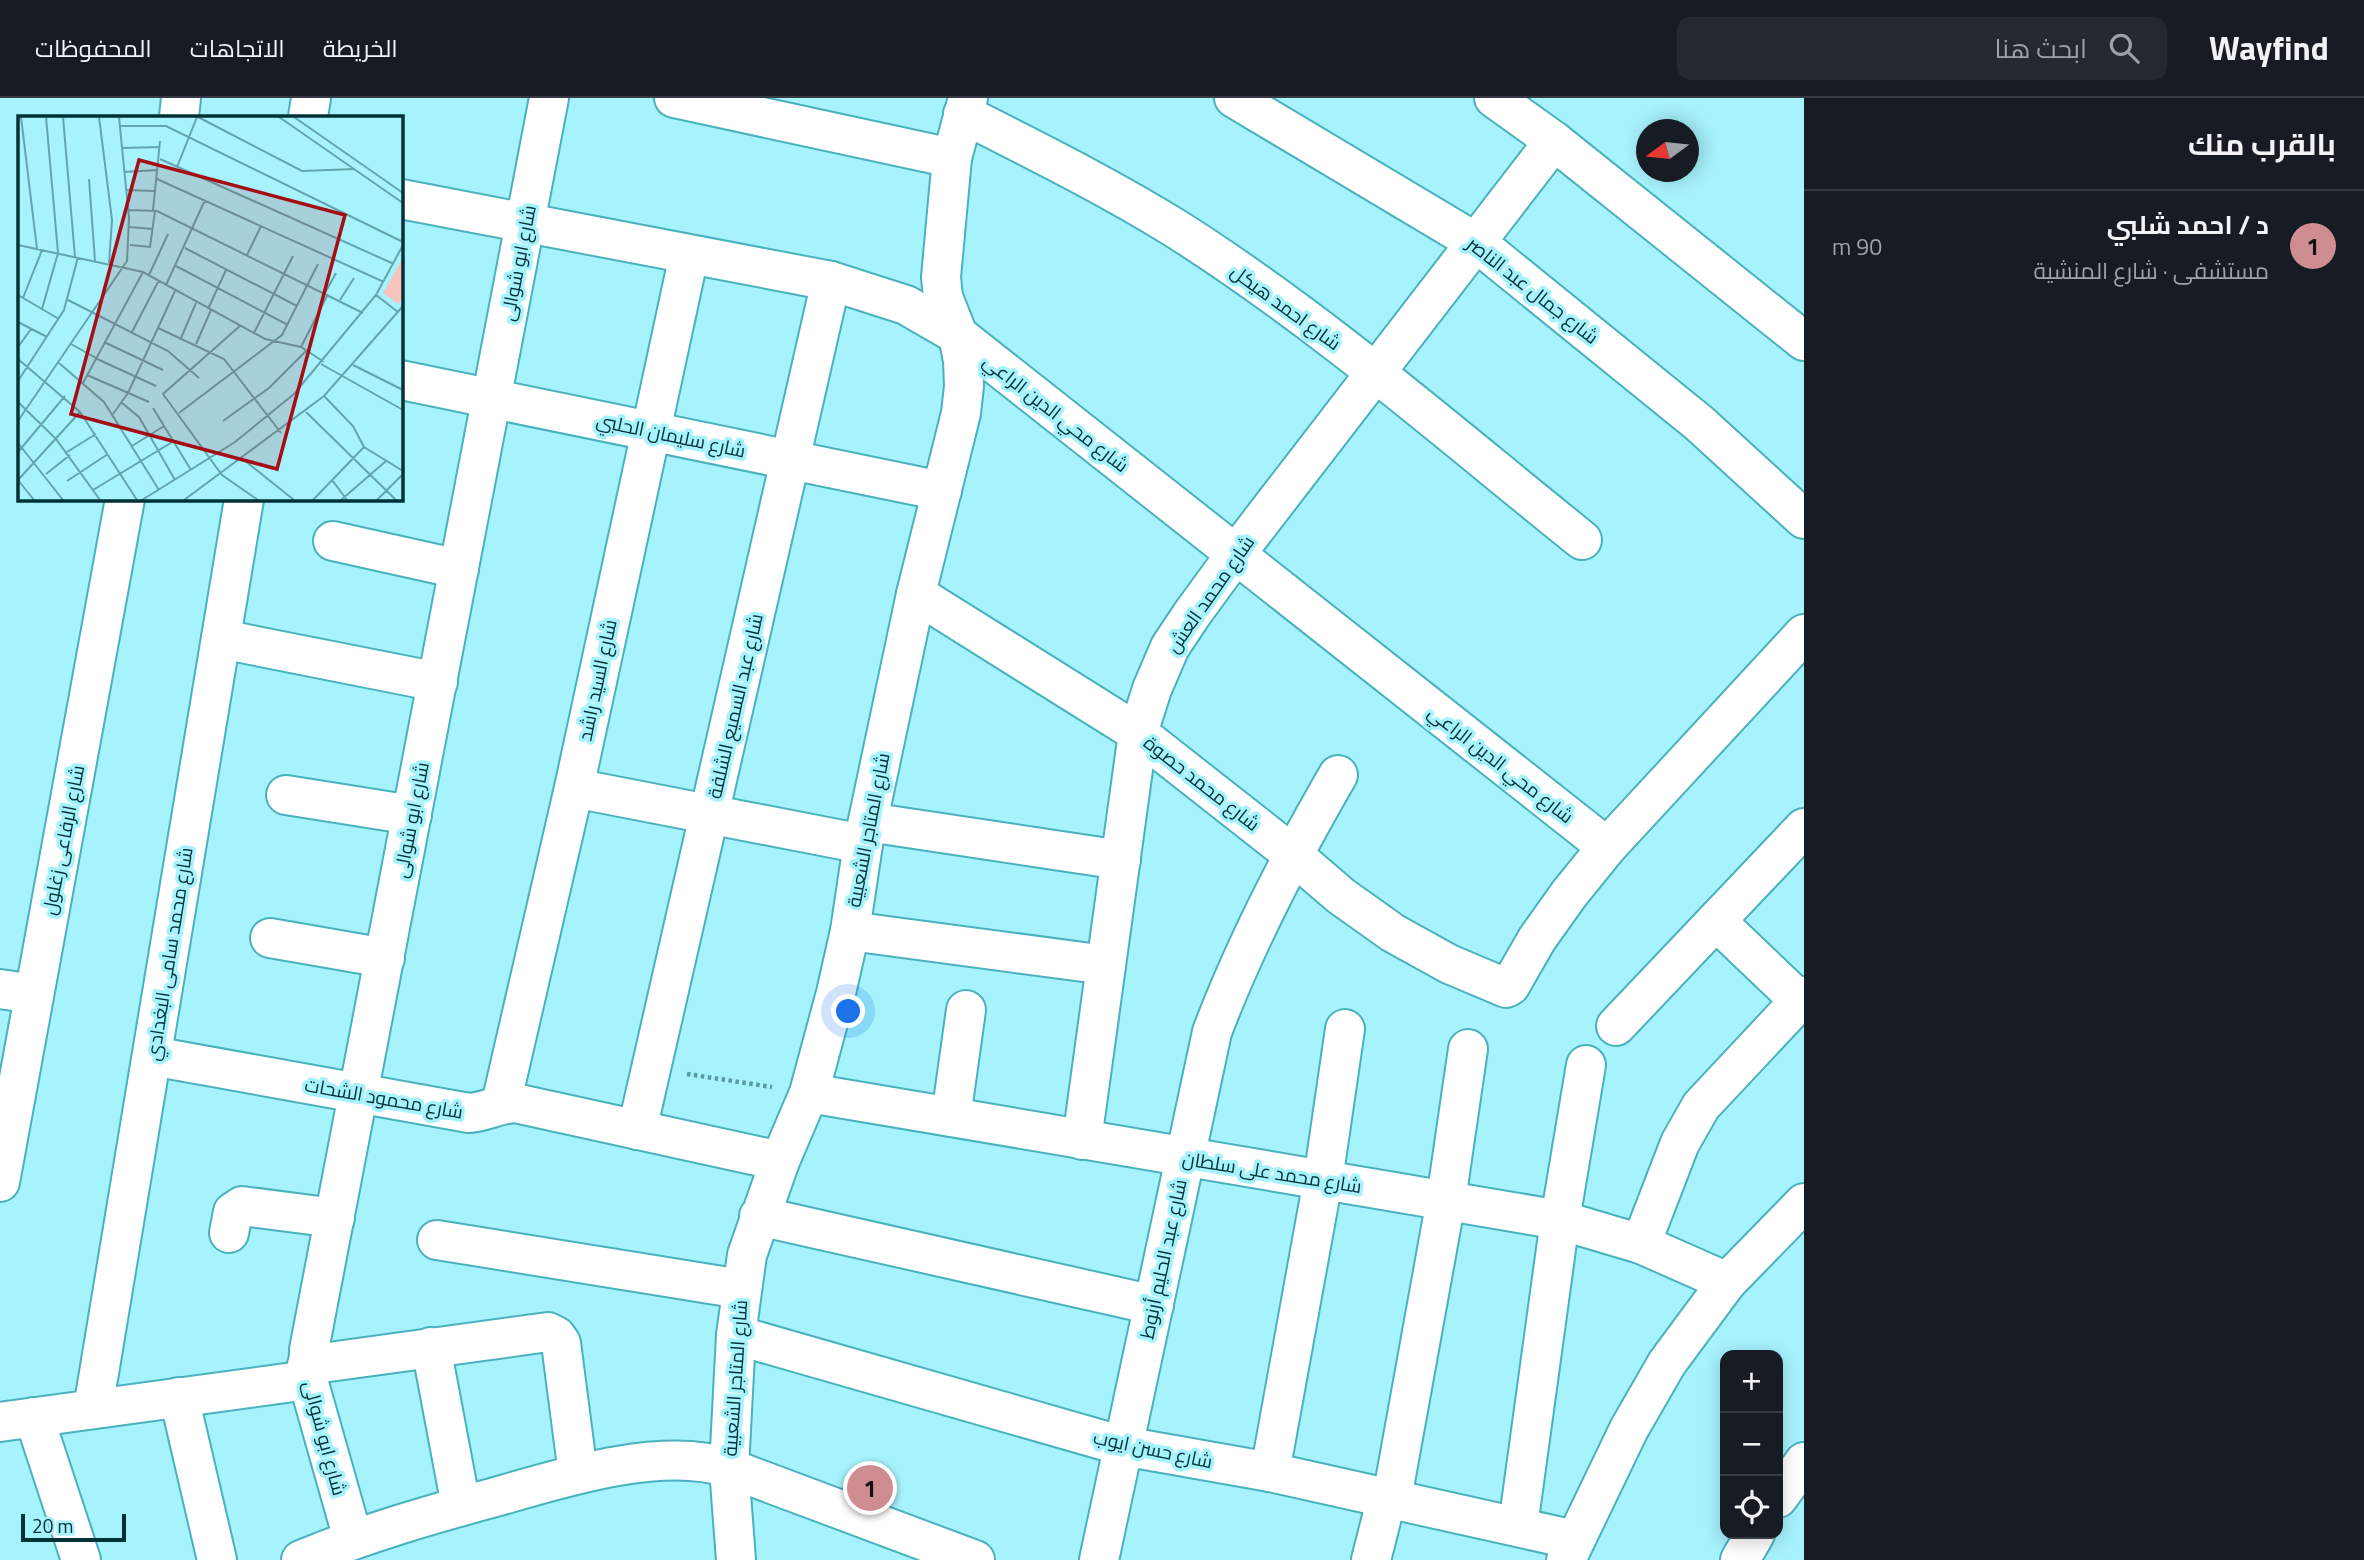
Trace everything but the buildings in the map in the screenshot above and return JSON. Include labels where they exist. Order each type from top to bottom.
[{"type":"street","points":[[178,116],[181,98]]},
{"type":"street","points":[[308,116],[311,98]]},
{"type":"street","name":"شارع ابو شوالى","points":[[353,1539],[308,1372],[549,98]]},
{"type":"street","points":[[674,98],[952,158]]},
{"type":"street","name":"شارع جمال عبد الناصر","points":[[1234,98],[1477,243],[1699,424],[1804,519]]},
{"type":"street","points":[[1494,98],[1554,141],[1802,333]]},
{"type":"street","name":"شارع المتاجر الشعبية","points":[[736,1560],[729,1468],[736,1335],[747,1255],[759,1216],[808,1093],[850,931],[865,833],[916,594],[961,412],[964,386],[958,335],[949,316],[941,277],[952,158],[965,106]]},
{"type":"street","name":"شارع احمد هيكل","points":[[965,106],[1177,230],[1279,299],[1583,540]]},
{"type":"street","name":"شارع محمد العش","points":[[1082,1140],[1138,733],[1152,689],[1170,647],[1235,555],[1554,141]]},
{"type":"street","name":"شارع محي الدين الراعي","points":[[402,199],[831,281],[906,306],[958,335],[1607,848]]},
{"type":"street","name":"شارع السيد راشد","points":[[502,1104],[574,788],[689,255]]},
{"type":"street","name":"شارع عبد السميع الشلفة","points":[[637,1130],[831,281]]},
{"type":"street","name":"شارع سليمان الحلبي","points":[[402,380],[942,491]]},
{"type":"street","name":"شارع الرفاعى زغلول","points":[[0,1182],[17,991],[125,500]]},
{"type":"street","name":"شارع محمد سامى البغدادي","points":[[93,1409],[244,500]]},
{"type":"street","points":[[333,541],[459,569]]},
{"type":"street","name":"شارع محمد حصوة","points":[[916,594],[1138,733],[1341,896],[1393,933],[1449,964],[1502,987],[1510,986],[1537,939],[1607,848]]},
{"type":"street","points":[[1607,848],[1804,634]]},
{"type":"street","points":[[221,639],[438,682]]},
{"type":"street","name":"شارع عبد الحليم أرنوط","points":[[1099,1560],[1212,1032],[1228,989],[1292,854],[1338,775]]},
{"type":"street","points":[[574,788],[710,815],[1121,860]]},
{"type":"street","points":[[286,795],[412,814]]},
{"type":"street","points":[[1616,1026],[1802,834]]},
{"type":"street","points":[[1642,1244],[1680,1143],[1701,1106],[1802,1001],[1716,921]]},
{"type":"street","points":[[850,931],[1106,965]]},
{"type":"street","points":[[270,937],[385,958]]},
{"type":"street","points":[[951,1117],[966,1010]]},
{"type":"street","points":[[1270,1472],[1324,1180],[1345,1028]]},
{"type":"street","points":[[1371,1560],[1389,1497],[1446,1200],[1468,1049]]},
{"type":"street","name":"شارع محمود الشحات","points":[[152,1056],[469,1113],[502,1104],[527,1105],[780,1161]]},
{"type":"street","points":[[1518,1526],[1560,1220],[1586,1065]]},
{"type":"street","name":"شارع محمد على سلطان","points":[[808,1093],[1560,1220],[1642,1244],[1727,1282]]},
{"type":"street","points":[[1570,1550],[1629,1429],[1667,1363],[1727,1282],[1804,1203]]},
{"type":"street","points":[[229,1233],[233,1212],[242,1206],[335,1218]]},
{"type":"street","points":[[759,1216],[1154,1305]]},
{"type":"street","points":[[438,1240],[741,1289]]},
{"type":"street","points":[[81,1560],[17,1419],[179,1397],[430,1348],[548,1332],[556,1336],[561,1343],[578,1474]]},
{"type":"street","name":"شارع حسن ايوب","points":[[736,1335],[1123,1446],[1270,1472],[1518,1526],[1570,1550]]},
{"type":"street","points":[[430,1348],[461,1506]]},
{"type":"street","points":[[179,1397],[217,1560]]},
{"type":"street","points":[[301,1560],[353,1539],[578,1474],[638,1464],[691,1460],[729,1468],[975,1560]]},
{"type":"street","points":[[1783,1491],[1804,1462]]},
{"type":"street","points":[[1783,1508],[1804,1519]]},
{"type":"street","points":[[1740,1560],[1752,1539]]},
{"type":"path","points":[[651,1069],[808,1093]]},
{"type":"place","name":"د / احمد شلبي","points":[[870,1488]]}]
